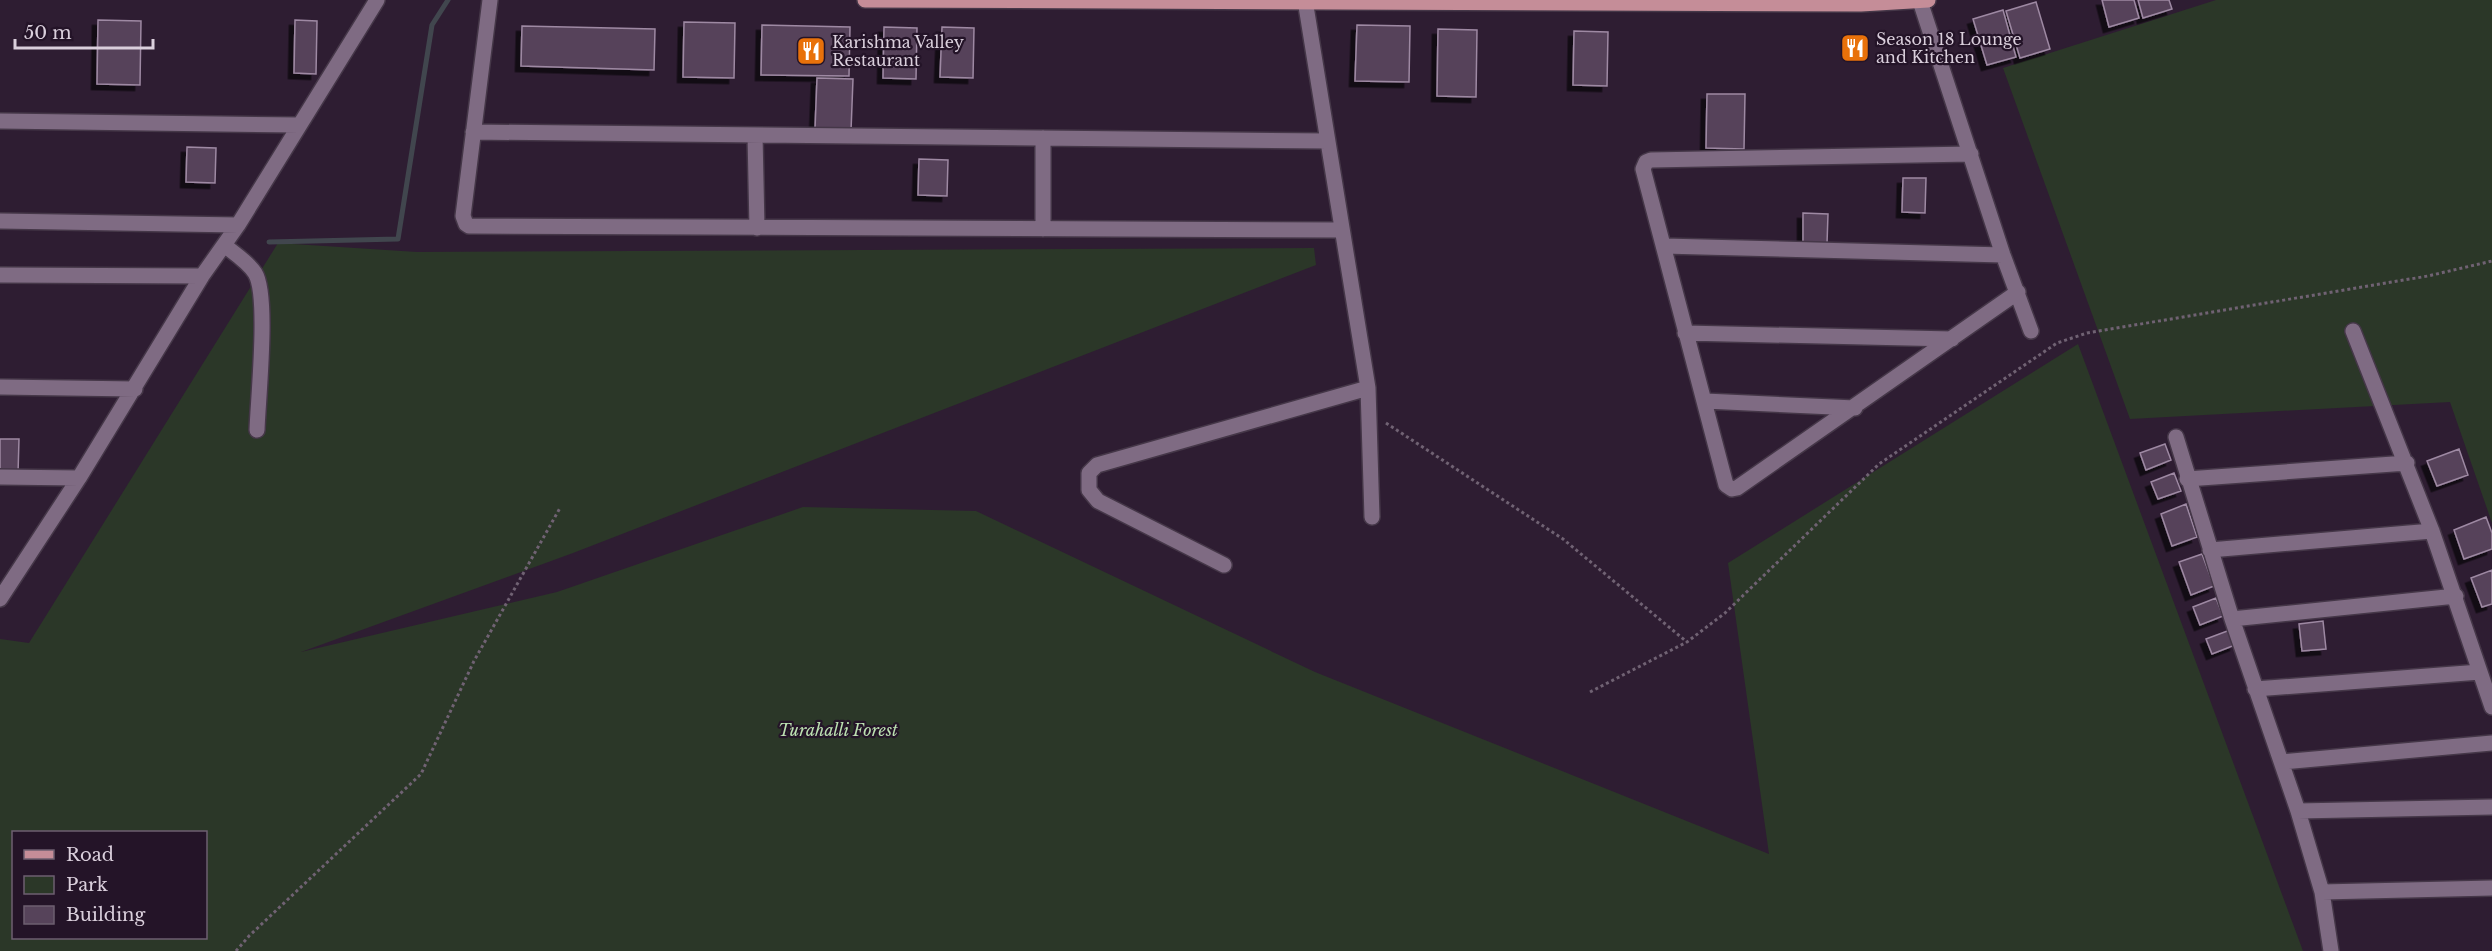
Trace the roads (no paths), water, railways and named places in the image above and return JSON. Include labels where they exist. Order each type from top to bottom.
[{"type":"main road","points":[[865,0],[1924,1]]},
{"type":"street","points":[[0,598],[79,478],[202,276],[238,225],[377,0]]},
{"type":"street","points":[[490,0],[463,216],[469,226],[1342,230]]},
{"type":"street","points":[[1305,1],[1368,388],[1372,517]]},
{"type":"street","points":[[1924,1],[2003,255],[2031,331]]},
{"type":"street","points":[[0,121],[299,125]]},
{"type":"street","points":[[473,132],[1328,141]]},
{"type":"street","points":[[755,135],[757,228]]},
{"type":"street","points":[[1043,138],[1043,229]]},
{"type":"street","points":[[1971,154],[1648,160],[1643,169],[1726,485],[1732,489],[1737,488],[2018,292]]},
{"type":"street","points":[[0,221],[238,225]]},
{"type":"street","points":[[224,245],[254,271],[261,285],[257,430]]},
{"type":"street","points":[[1664,246],[2003,255]]},
{"type":"street","points":[[0,275],[202,276]]},
{"type":"street","points":[[2354,331],[2456,596],[2492,708]]},
{"type":"street","points":[[1685,333],[1952,339]]},
{"type":"street","points":[[0,387],[135,389]]},
{"type":"street","points":[[1224,565],[1098,501],[1089,490],[1089,473],[1097,465],[1368,388]]},
{"type":"street","points":[[1705,401],[1854,408]]},
{"type":"street","points":[[2176,437],[2187,479],[2232,619],[2298,811],[2322,892],[2331,951]]},
{"type":"street","points":[[2187,479],[2407,464]]},
{"type":"street","points":[[0,477],[79,478]]},
{"type":"street","points":[[2210,550],[2432,531]]},
{"type":"street","points":[[2232,619],[2456,596]]},
{"type":"street","points":[[2255,689],[2480,672]]},
{"type":"street","points":[[2282,762],[2492,743]]},
{"type":"street","points":[[2298,811],[2492,807]]},
{"type":"street","points":[[2322,892],[2492,888]]},
{"type":"waterway","points":[[269,242],[398,239],[432,25],[448,0]]},
{"type":"place","name":"Season 18 Lounge and Kitchen","points":[[1855,48]]},
{"type":"place","name":"Karishma Valley Restaurant","points":[[811,51]]},
{"type":"park label","name":"Turahalli Forest","points":[[838,730]]}]
